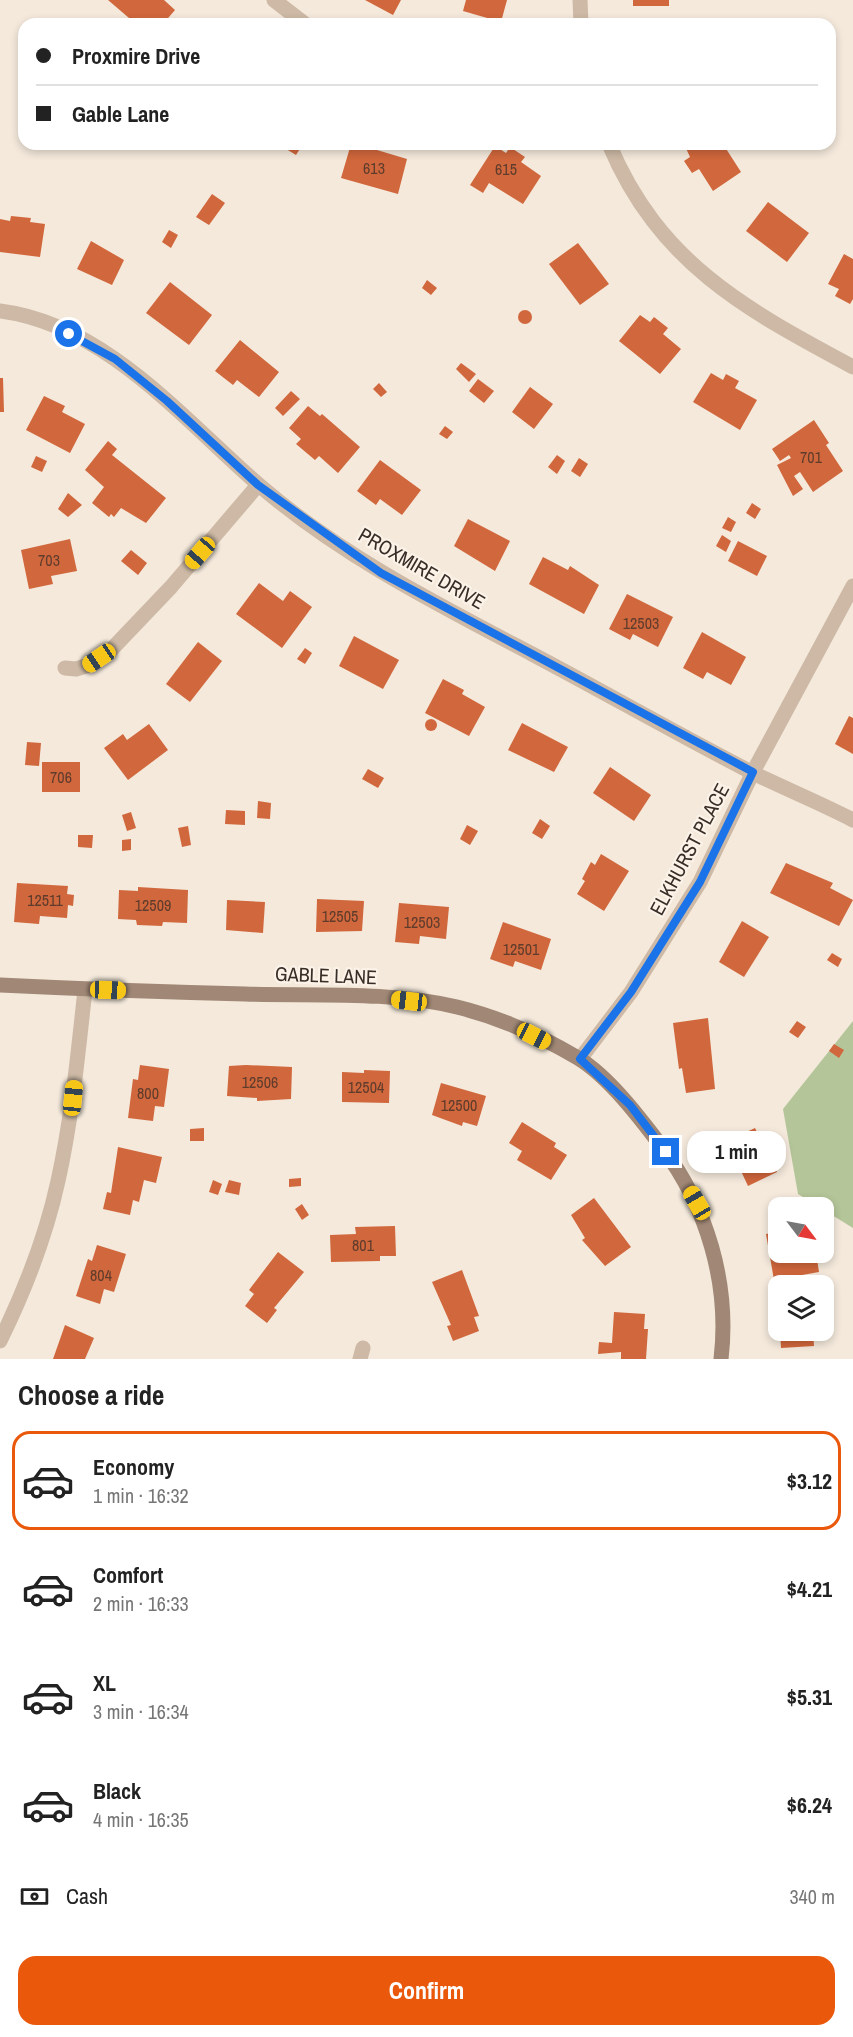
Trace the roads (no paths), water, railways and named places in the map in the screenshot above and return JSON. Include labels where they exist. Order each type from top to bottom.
[{"type":"street","points":[[274,0],[296,18]]},
{"type":"street","points":[[580,0],[581,18]]},
{"type":"street","points":[[612,150],[631,188],[655,226],[682,255],[744,306],[853,367]]},
{"type":"street","name":"PROXMIRE DRIVE","points":[[0,311],[18,313],[57,328],[115,359],[167,401],[258,485],[381,573],[753,772],[853,820]]},
{"type":"street","points":[[65,668],[76,669],[89,665],[110,651],[171,587],[258,485]]},
{"type":"street","name":"ELKHURST PLACE","points":[[580,1059],[631,992],[700,882],[753,772],[853,586]]},
{"type":"street","name":"GABLE LANE","points":[[0,985],[85,990],[386,998],[455,1006],[508,1023],[580,1059],[630,1105],[677,1168],[697,1203],[722,1291],[724,1333],[721,1359]]},
{"type":"street","points":[[0,1341],[38,1249],[58,1182],[73,1098],[85,990]]}]
